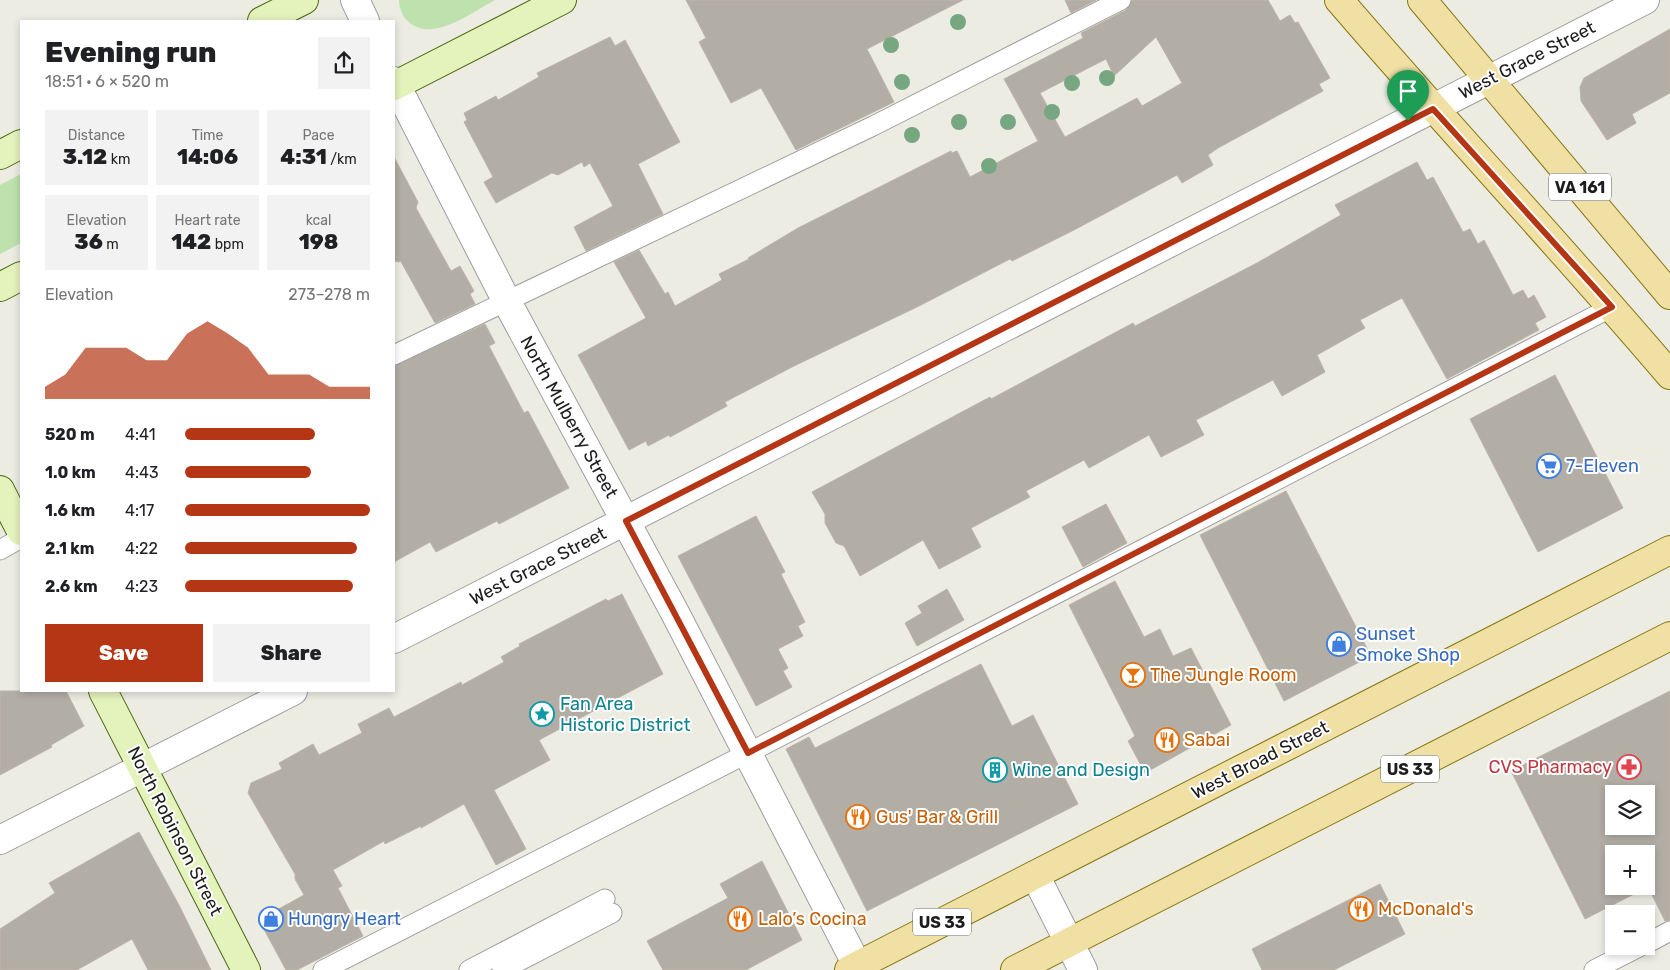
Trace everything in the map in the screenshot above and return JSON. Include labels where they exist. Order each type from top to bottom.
[{"type":"main road","name":"VA 161","points":[[1339,0],[1433,109],[1612,307],[1670,375]]},
{"type":"main road","name":"VA 161","points":[[1422,0],[1670,295]]},
{"type":"main road","name":"West Broad Street","points":[[853,968],[1670,550]]},
{"type":"main road","name":"US 33","points":[[1015,970],[1670,636]]},
{"type":"street","points":[[264,20],[304,0]]},
{"type":"street","points":[[354,0],[364,20]]},
{"type":"street","points":[[395,84],[562,0]]},
{"type":"street","name":"West Grace Street","points":[[395,639],[1644,0]]},
{"type":"street","name":"North Mulberry Street","points":[[395,86],[506,300],[626,521],[748,753],[853,968]]},
{"type":"street","points":[[0,155],[20,145]]},
{"type":"street","points":[[0,287],[20,277]]},
{"type":"street","points":[[0,490],[20,530]]},
{"type":"street","name":"North Robinson Street","points":[[104,692],[246,970]]},
{"type":"street","points":[[0,840],[290,692]]},
{"type":"street","points":[[1036,875],[1083,970]]},
{"type":"lane","points":[[395,355],[874,126],[1121,0]]},
{"type":"lane","points":[[323,970],[1612,307]]},
{"type":"lane","points":[[0,550],[20,539]]},
{"type":"lane","points":[[469,970],[609,906],[502,970]]},
{"type":"lane","points":[[1655,940],[1670,932]]},
{"type":"lane","points":[[1594,970],[1623,955]]},
{"type":"green space","points":[[399,0],[495,0],[454,23],[431,29],[421,28],[408,22],[402,13]]},
{"type":"green space","points":[[20,175],[20,244],[0,254],[0,185]]},
{"type":"building","points":[[686,0],[963,0],[867,49],[894,102],[796,150],[761,88],[731,103],[699,42],[706,38]]},
{"type":"building","points":[[1065,0],[1096,0],[1071,13]]},
{"type":"building","points":[[1132,0],[1268,0],[1280,21],[1290,15],[1295,23],[1298,22],[1330,78],[1319,84],[1323,91],[1208,155],[1213,165],[1182,183],[1177,175],[1012,261],[1010,259],[919,306],[794,366],[725,402],[727,406],[670,437],[669,435],[648,446],[646,441],[629,450],[578,355],[646,318],[614,262],[639,250],[665,294],[668,292],[675,306],[722,280],[719,274],[749,259],[798,228],[951,151],[952,153],[957,151],[970,177],[1038,141],[1004,79],[1083,38],[1081,33],[1126,10]],"holes":[[[1156,37],[1182,83],[1142,106],[1137,98],[1065,137],[1040,93],[1106,59],[1114,76]]]},
{"type":"building","points":[[1670,29],[1670,93],[1632,114],[1636,123],[1607,140],[1581,101],[1580,87],[1584,78]]},
{"type":"building","points":[[610,37],[615,46],[625,40],[680,142],[638,164],[663,214],[586,251],[574,227],[613,206],[590,163],[584,167],[582,162],[558,175],[552,173],[496,203],[484,182],[493,177],[464,122],[467,120],[464,113],[496,96],[498,100],[539,77],[537,73]]},
{"type":"building","points":[[395,159],[418,202],[416,208],[451,271],[460,266],[474,291],[470,294],[475,304],[435,323],[400,260],[400,262],[395,261]]},
{"type":"building","points":[[1417,162],[1427,180],[1433,177],[1463,232],[1470,229],[1478,244],[1484,240],[1513,295],[1523,290],[1528,299],[1534,295],[1546,317],[1535,323],[1539,330],[1447,379],[1402,298],[1360,320],[1365,328],[1317,355],[1325,372],[1282,396],[1273,380],[1196,420],[1204,435],[1161,457],[1149,435],[1089,468],[1084,460],[1026,491],[1030,497],[971,528],[981,547],[939,569],[923,540],[860,576],[844,546],[836,543],[825,523],[825,514],[812,492],[1133,323],[1135,326],[1257,263],[1341,215],[1335,205]]},
{"type":"building","points":[[485,324],[495,343],[489,346],[524,413],[528,411],[569,488],[499,524],[497,521],[436,552],[430,542],[395,561],[395,366]]},
{"type":"building","points":[[1555,375],[1623,508],[1538,552],[1470,419]]},
{"type":"building","points":[[1286,491],[1371,656],[1284,701],[1200,535]]},
{"type":"building","points":[[1106,504],[1127,543],[1083,567],[1062,527]]},
{"type":"building","points":[[756,516],[785,572],[781,574],[805,622],[798,626],[803,636],[778,649],[788,668],[783,671],[792,687],[756,706],[678,556]]},
{"type":"building","points":[[1115,581],[1144,637],[1160,629],[1173,656],[1191,648],[1231,725],[1145,773],[1128,741],[1135,736],[1069,605]]},
{"type":"building","points":[[947,589],[964,620],[917,646],[905,623],[922,613],[918,606]]},
{"type":"building","points":[[622,594],[663,674],[539,740],[550,760],[494,790],[526,849],[496,865],[464,804],[421,828],[421,826],[385,844],[384,841],[333,870],[342,886],[338,888],[363,936],[297,970],[286,970],[259,920],[304,895],[295,879],[295,874],[248,793],[251,783],[282,769],[279,763],[313,744],[319,755],[362,733],[358,724],[389,708],[394,717],[461,682],[462,685],[504,662],[501,657],[520,646],[519,644],[606,599],[608,601]]},
{"type":"building","points":[[981,664],[1012,726],[1033,715],[1078,804],[867,911],[786,749],[809,737],[815,748]]},
{"type":"building","points":[[0,691],[67,692],[84,726],[51,745],[52,747],[0,775]]},
{"type":"building","points":[[1670,691],[1670,920],[1665,921],[1652,895],[1655,895],[1655,845],[1605,845],[1605,895],[1632,895],[1613,905],[1605,905],[1605,909],[1585,919],[1511,771]]},
{"type":"building","points":[[139,832],[180,907],[211,970],[148,970],[132,939],[77,970],[0,970],[0,929],[55,893],[49,883]]},
{"type":"building","name":"Lalo’s Cocina","points":[[762,861],[802,940],[746,970],[663,970],[647,941],[728,898],[720,884]]},
{"type":"building","name":"McDonald's","points":[[1380,884],[1405,934],[1334,970],[1262,970],[1252,949]]},
{"type":"place","name":"7-Eleven","points":[[1549,466]]},
{"type":"place","name":"Sunset Smoke Shop","points":[[1339,644]]},
{"type":"place","name":"The Jungle Room","points":[[1133,675]]},
{"type":"place","name":"Fan Area Historic District","points":[[542,714]]},
{"type":"place","name":"Sabai","points":[[1167,740]]},
{"type":"place","name":"CVS Pharmacy","points":[[1629,767]]},
{"type":"place","name":"Wine and Design","points":[[995,770]]},
{"type":"place","name":"Gus' Bar & Grill","points":[[858,817]]},
{"type":"place","name":"McDonald's","points":[[1361,909]]},
{"type":"place","name":"Hungry Heart","points":[[271,919]]},
{"type":"place","name":"Lalo’s Cocina","points":[[740,919]]},
{"type":"route","points":[[1433,109],[1612,307],[748,753],[626,521],[1408,121],[1433,109]]}]
